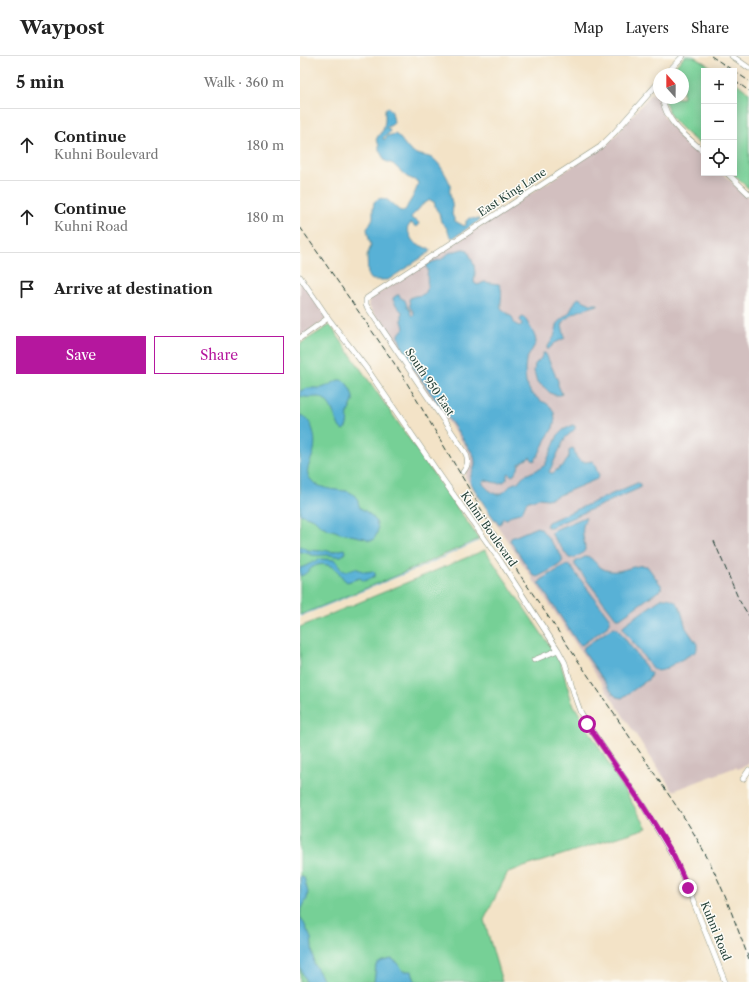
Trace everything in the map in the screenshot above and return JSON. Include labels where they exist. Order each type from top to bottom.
[{"type":"street","points":[[672,68],[683,56]]},
{"type":"street","points":[[732,56],[749,68]]},
{"type":"street","name":"East King Lane","points":[[366,305],[366,300],[368,298],[600,147],[653,89]]},
{"type":"street","points":[[663,104],[671,121],[701,149]]},
{"type":"street","points":[[730,176],[749,194]]},
{"type":"street","name":"Kuhni Boulevard","points":[[300,277],[328,318],[367,369],[501,562],[565,663],[576,700],[587,724],[642,804]]},
{"type":"street","name":"South 950 East","points":[[366,305],[465,452],[468,461],[463,472]]},
{"type":"street","points":[[300,338],[328,318]]},
{"type":"street","points":[[534,660],[558,650]]},
{"type":"street","points":[[743,779],[749,770]]},
{"type":"street","name":"Kuhni Road","points":[[642,804],[674,856],[725,982]]},
{"type":"shaded area","points":[[653,94],[653,104],[660,104],[664,116],[670,125],[701,154],[701,176],[725,176],[749,198],[749,764],[737,769],[736,767],[673,791],[465,477],[471,462],[468,451],[368,304],[370,299],[608,143],[650,95]]},
{"type":"shaded area","points":[[300,277],[328,318],[300,338]]},
{"type":"green space","points":[[685,56],[693,56],[713,68],[701,68],[701,145],[676,123],[668,112],[666,104],[689,104],[689,68],[674,68]]},
{"type":"green space","points":[[737,83],[749,93],[749,189],[735,176],[737,176]]},
{"type":"green space","points":[[330,325],[479,539],[396,576],[300,615],[300,344]]},
{"type":"green space","points":[[485,550],[560,661],[572,702],[647,828],[508,872],[484,920],[502,982],[300,982],[300,627]]},
{"type":"water","points":[[388,107],[392,112],[394,122],[386,128],[389,129],[390,132],[383,139],[387,136],[395,134],[412,152],[435,160],[444,171],[450,184],[453,207],[452,214],[455,221],[464,226],[469,218],[480,220],[453,238],[441,222],[434,202],[430,200],[422,205],[411,217],[419,223],[418,225],[416,227],[411,223],[407,229],[412,240],[418,245],[429,248],[431,250],[430,252],[388,280],[374,280],[370,279],[368,276],[367,255],[371,246],[367,229],[373,218],[374,202],[379,199],[384,199],[399,210],[403,211],[406,209],[418,184],[417,181],[407,177],[393,164],[385,161],[379,150],[379,145],[376,140],[383,130],[385,109]]},
{"type":"water","points":[[462,249],[468,251],[474,265],[474,283],[478,285],[484,282],[499,284],[502,293],[501,308],[512,317],[517,325],[522,325],[520,319],[522,317],[525,318],[532,330],[536,343],[526,360],[526,383],[531,393],[551,407],[555,419],[553,428],[535,460],[533,461],[530,457],[519,464],[514,475],[512,476],[508,473],[505,481],[497,483],[485,480],[483,484],[495,494],[504,492],[512,484],[518,482],[523,476],[545,465],[558,435],[563,430],[573,425],[575,426],[575,429],[565,438],[549,472],[553,473],[564,465],[569,456],[570,449],[573,448],[579,460],[584,462],[592,461],[594,463],[599,476],[597,479],[552,498],[539,498],[529,501],[520,513],[512,515],[507,519],[503,518],[499,524],[470,482],[471,474],[475,466],[473,454],[404,354],[399,338],[399,334],[404,328],[402,312],[393,300],[393,298],[399,295],[405,300],[411,315],[413,316],[414,313],[410,307],[409,299],[413,296],[424,294],[426,292],[428,270],[426,266],[442,259],[449,253]]},
{"type":"water","points":[[578,298],[591,304],[598,305],[568,317],[562,325],[565,338],[547,349],[554,337],[558,322],[569,313]]},
{"type":"water","points":[[543,353],[546,354],[558,381],[561,395],[554,395],[537,382],[534,371],[535,364],[541,358]]},
{"type":"water","points":[[338,380],[343,380],[346,383],[353,396],[353,402],[348,413],[347,425],[343,430],[340,428],[327,401],[319,397],[300,396],[300,391],[308,388],[322,388]]},
{"type":"water","points":[[300,415],[309,421],[314,436],[314,451],[308,470],[310,479],[316,484],[329,489],[348,491],[352,493],[360,508],[373,517],[376,521],[378,530],[373,540],[328,529],[320,525],[314,519],[300,514]]},
{"type":"water","points":[[637,483],[640,484],[640,488],[551,527],[546,526],[548,522]]},
{"type":"water","points":[[585,517],[583,531],[585,550],[578,556],[569,558],[552,535],[552,532]]},
{"type":"water","points":[[537,527],[541,529],[561,555],[562,562],[558,566],[537,577],[533,575],[510,541],[511,538]]},
{"type":"water","points":[[300,546],[308,550],[323,550],[332,552],[344,549],[345,552],[341,556],[312,555],[300,552]]},
{"type":"water","points":[[587,556],[602,568],[610,571],[620,571],[643,565],[647,566],[662,588],[620,618],[616,618],[575,565],[575,562]]},
{"type":"water","points":[[322,559],[335,560],[344,571],[355,568],[365,572],[373,571],[375,576],[364,581],[360,578],[347,582],[338,571],[324,564],[311,568],[304,575],[300,576],[300,568]]},
{"type":"water","points":[[568,565],[610,619],[608,626],[582,645],[578,643],[539,584],[541,580]]},
{"type":"water","points":[[663,598],[673,600],[680,607],[686,628],[697,644],[697,649],[695,652],[663,670],[658,671],[653,669],[624,631],[623,627],[625,624]]},
{"type":"water","points":[[614,627],[617,628],[651,674],[649,679],[622,698],[614,695],[583,651],[584,647]]},
{"type":"water","points":[[300,876],[304,877],[308,892],[307,899],[301,910],[300,916]]},
{"type":"water","points":[[300,916],[311,938],[314,964],[325,982],[306,982],[300,967]]},
{"type":"water","points":[[392,959],[398,963],[403,971],[412,971],[415,981],[423,982],[374,982],[376,965],[382,961]]},
{"type":"waterway","points":[[300,616],[421,567],[478,541]]},
{"type":"railway","points":[[711,56],[749,81]]},
{"type":"railway","points":[[737,82],[749,91]]},
{"type":"railway","points":[[300,227],[401,373],[518,572],[691,828],[716,876],[749,959]]},
{"type":"railway","points":[[714,541],[739,600],[749,616]]},
{"type":"route","points":[[587,724],[662,836],[674,856],[688,888]]}]
